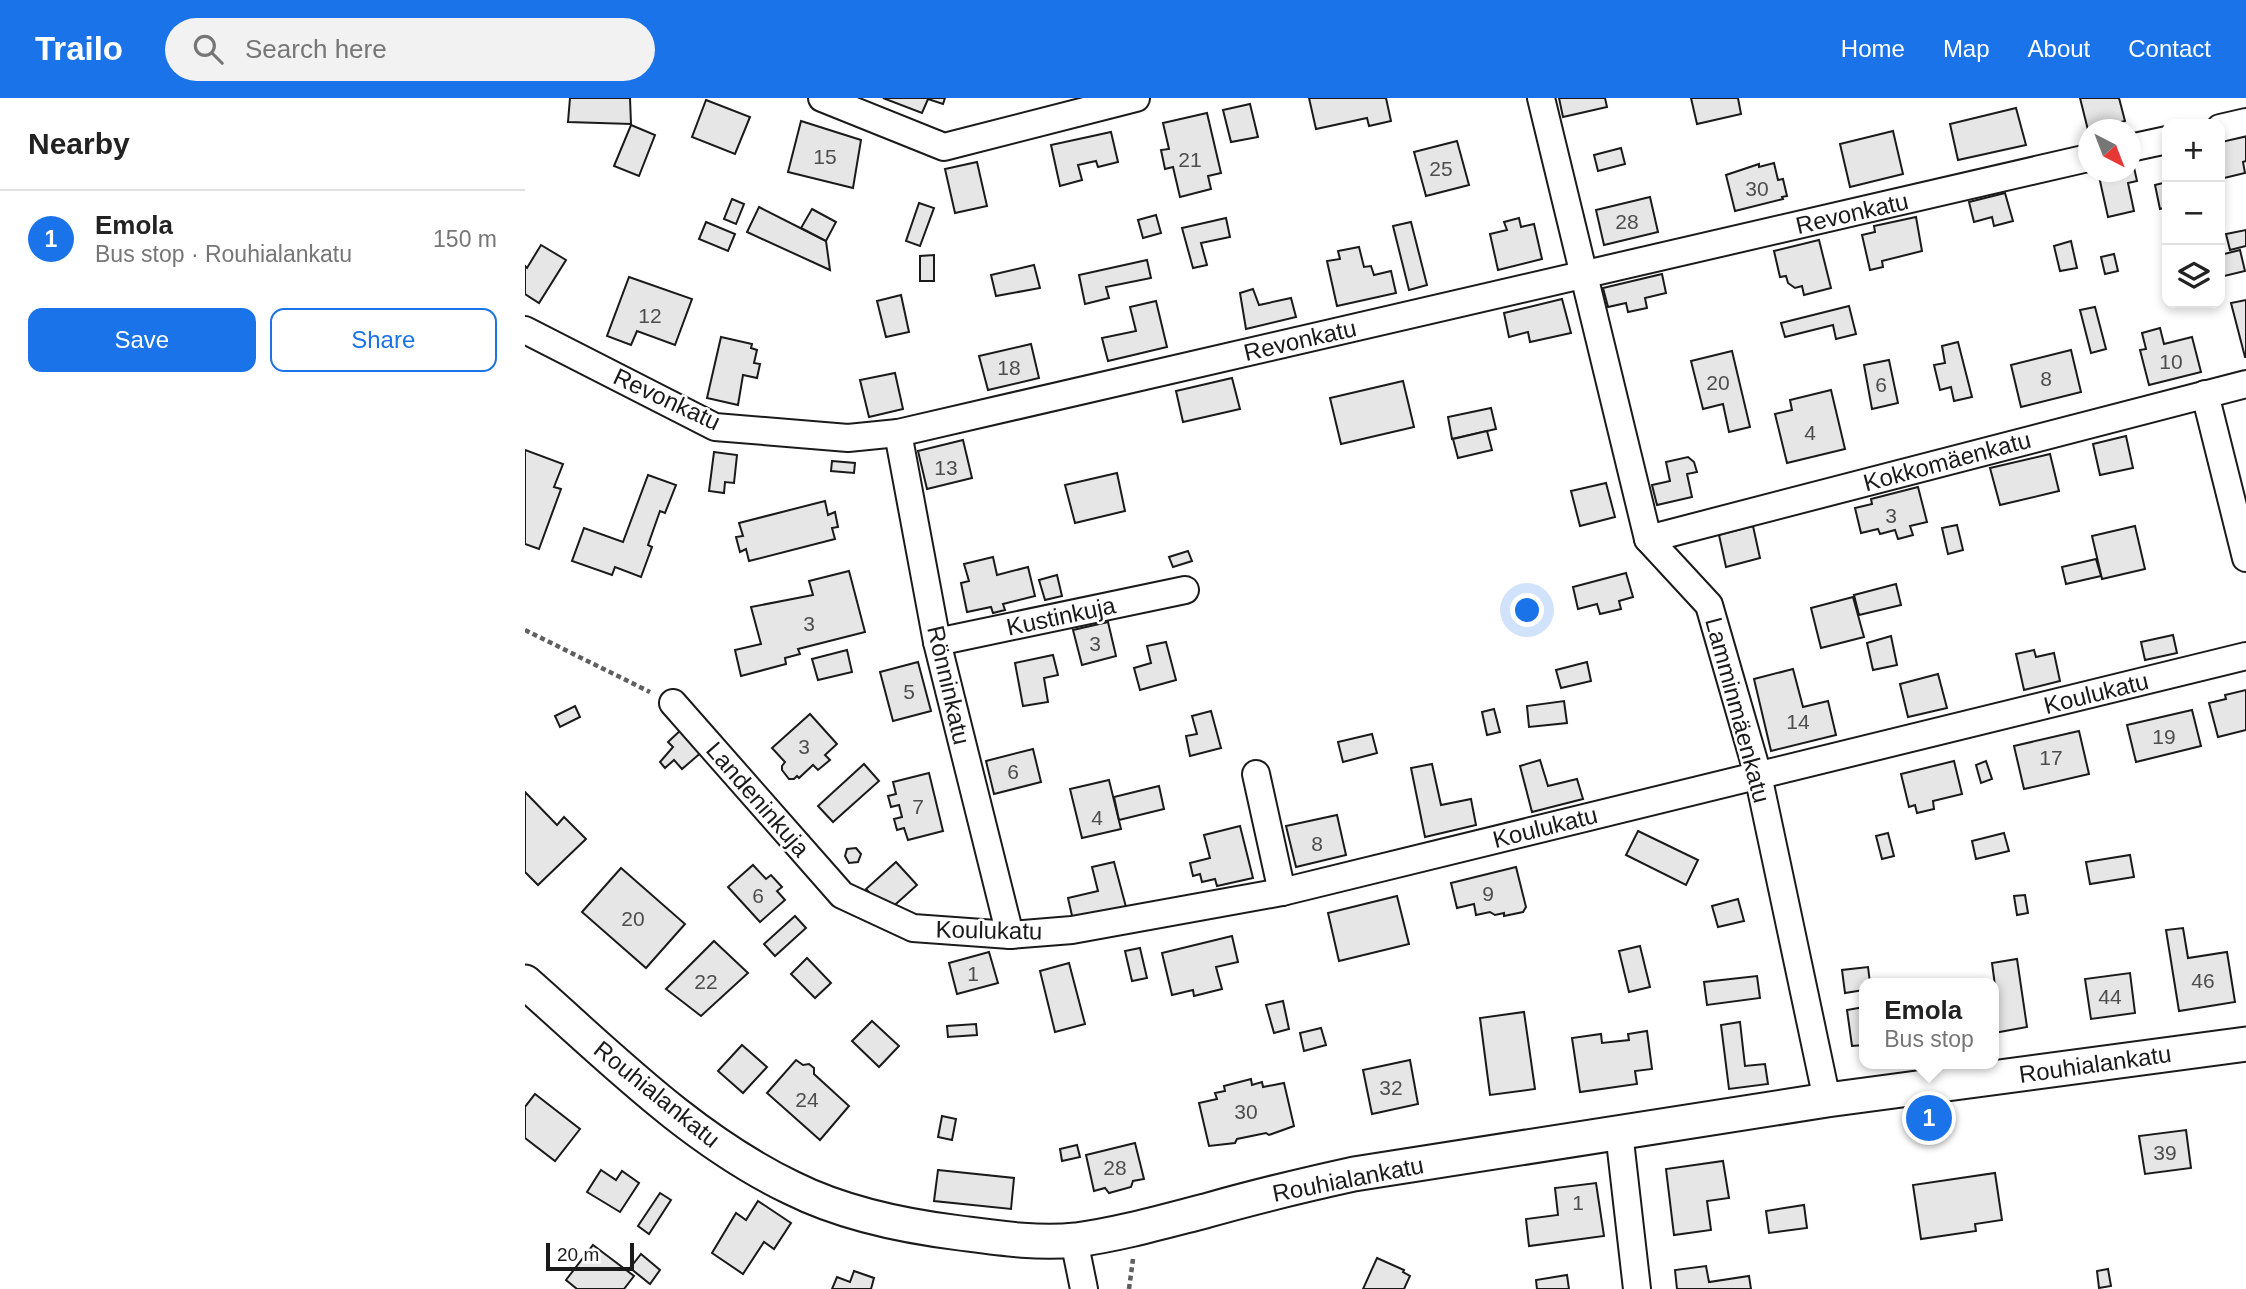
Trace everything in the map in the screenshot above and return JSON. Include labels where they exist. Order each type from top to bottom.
[{"type":"street","points":[[822,98],[944,147],[1136,98]]},
{"type":"street","name":"Lamminmäenkatu","points":[[1541,98],[1648,539],[1710,605],[1758,775],[1828,1100]]},
{"type":"street","points":[[2225,127],[2246,122]]},
{"type":"street","points":[[2141,146],[2162,141]]},
{"type":"street","name":"Revonkatu","points":[[525,330],[715,427],[848,438],[898,433],[2078,160]]},
{"type":"street","name":"Kokkomäenkatu","points":[[1648,539],[2246,384]]},
{"type":"street","points":[[2206,394],[2246,558]]},
{"type":"street","name":"Rönninkatu","points":[[898,433],[937,642],[1010,935]]},
{"type":"street","name":"Kustinkuja","points":[[937,642],[1185,590]]},
{"type":"street","name":"Koulukatu","points":[[842,895],[913,928],[1010,935],[1072,930],[1282,892],[2246,656]]},
{"type":"street","name":"Landeninkuja","points":[[673,703],[842,895]]},
{"type":"street","points":[[1256,774],[1282,892]]},
{"type":"street","name":"Rouhialankatu","points":[[525,982],[685,1122],[738,1158],[793,1189],[856,1213],[917,1227],[1020,1241],[1074,1240],[1127,1231],[1354,1174],[1828,1100],[2246,1044]]},
{"type":"street","points":[[1619,1132],[1637,1289]]},
{"type":"street","points":[[1074,1240],[1084,1289]]},
{"type":"path","points":[[525,630],[673,703]]},
{"type":"building","points":[[570,98],[630,98],[631,124],[568,122]]},
{"type":"building","points":[[883,98],[945,98],[943,104],[928,99],[922,113]]},
{"type":"building","points":[[1309,98],[1386,98],[1391,121],[1369,126],[1367,118],[1316,129]]},
{"type":"building","points":[[1559,98],[1605,98],[1607,107],[1563,117]]},
{"type":"building","points":[[1691,98],[1738,98],[1741,114],[1697,124]]},
{"type":"building","points":[[2080,98],[2119,98],[2124,119],[2085,119]]},
{"type":"building","points":[[706,100],[750,117],[735,154],[692,137]]},
{"type":"building","points":[[1250,104],[1258,137],[1231,142],[1223,110]]},
{"type":"building","points":[[2016,108],[2026,145],[1958,160],[1950,124]]},
{"type":"building","points":[[1207,113],[1221,173],[1208,176],[1211,189],[1180,197],[1173,167],[1165,169],[1161,150],[1169,149],[1163,123]]},
{"type":"building","points":[[801,121],[861,140],[853,188],[788,172]]},
{"type":"building","points":[[631,125],[655,135],[639,176],[614,166]]},
{"type":"building","points":[[1893,131],[1903,174],[1850,187],[1840,144]]},
{"type":"building","points":[[1111,132],[1118,162],[1098,167],[1096,161],[1078,165],[1082,180],[1060,186],[1051,145]]},
{"type":"building","points":[[2246,135],[2246,161],[2243,162],[2245,173],[2225,178],[2225,141]]},
{"type":"building","points":[[1457,141],[1469,185],[1426,196],[1414,152]]},
{"type":"building","points":[[1621,148],[1625,164],[1598,171],[1594,155]]},
{"type":"building","points":[[977,162],[987,206],[955,213],[945,169]]},
{"type":"building","points":[[1774,163],[1778,180],[1783,179],[1787,196],[1735,211],[1726,175],[1759,164],[1759,167]]},
{"type":"building","points":[[2100,182],[2132,182],[2128,183],[2134,211],[2108,217]]},
{"type":"building","points":[[2162,183],[2160,209],[2155,185]]},
{"type":"building","points":[[2005,193],[2013,221],[1994,226],[1992,217],[1974,222],[1969,202]]},
{"type":"building","points":[[1650,197],[1658,232],[1604,245],[1596,210]]},
{"type":"building","points":[[732,199],[744,204],[736,224],[724,219]]},
{"type":"building","points":[[919,203],[934,208],[920,246],[906,241]]},
{"type":"building","points":[[759,207],[826,241],[830,270],[747,232]]},
{"type":"building","points":[[812,209],[836,222],[826,241],[801,228]]},
{"type":"building","points":[[1156,215],[1161,233],[1143,238],[1138,220]]},
{"type":"building","points":[[1916,217],[1922,251],[1882,261],[1883,267],[1870,270],[1862,235],[1875,232],[1874,226]]},
{"type":"building","points":[[1226,218],[1230,237],[1201,243],[1207,265],[1193,268],[1182,228]]},
{"type":"building","points":[[1519,218],[1521,227],[1534,224],[1542,259],[1498,270],[1490,234],[1507,230],[1504,222]]},
{"type":"building","points":[[706,222],[735,234],[728,251],[699,239]]},
{"type":"building","points":[[1411,222],[1427,285],[1409,290],[1393,226]]},
{"type":"building","points":[[2246,230],[2246,246],[2230,250],[2226,234]]},
{"type":"building","points":[[1819,240],[1831,288],[1804,295],[1802,286],[1795,288],[1788,283],[1786,276],[1780,277],[1774,251]]},
{"type":"building","points":[[2071,241],[2077,268],[2060,271],[2054,246]]},
{"type":"building","points":[[541,245],[566,260],[539,303],[525,294],[525,266],[527,268]]},
{"type":"building","points":[[1359,247],[1364,267],[1371,266],[1374,275],[1391,271],[1396,293],[1337,306],[1327,261],[1340,259],[1338,251]]},
{"type":"building","points":[[2240,250],[2245,271],[2225,276],[2225,254]]},
{"type":"building","points":[[2114,254],[2118,271],[2105,274],[2101,257]]},
{"type":"building","points":[[934,255],[934,281],[920,281],[920,256]]},
{"type":"building","points":[[1147,260],[1151,278],[1106,287],[1109,298],[1085,304],[1079,275]]},
{"type":"building","points":[[1034,265],[1040,288],[996,296],[991,275]]},
{"type":"building","points":[[1662,274],[1666,293],[1645,298],[1647,308],[1628,312],[1626,303],[1608,307],[1603,288]]},
{"type":"building","points":[[629,277],[692,299],[675,345],[637,331],[631,345],[607,336]]},
{"type":"building","points":[[1253,289],[1259,305],[1291,298],[1296,317],[1246,329],[1240,293]]},
{"type":"building","points":[[901,295],[909,332],[886,337],[877,301]]},
{"type":"building","points":[[1562,299],[1571,333],[1530,342],[1528,332],[1509,337],[1504,313]]},
{"type":"building","points":[[2246,300],[2246,357],[2245,357],[2231,303]]},
{"type":"building","points":[[1156,301],[1167,347],[1108,361],[1102,338],[1136,331],[1130,307]]},
{"type":"building","points":[[1849,306],[1856,334],[1836,339],[1833,325],[1785,337],[1781,323]]},
{"type":"building","points":[[2095,307],[2106,349],[2091,353],[2080,310]]},
{"type":"building","points":[[2160,328],[2164,344],[2192,337],[2201,372],[2149,385],[2140,350],[2146,349],[2142,333]]},
{"type":"building","points":[[721,337],[752,344],[751,348],[757,350],[754,363],[760,364],[757,378],[743,375],[738,405],[707,398]]},
{"type":"building","points":[[1958,342],[1972,397],[1954,401],[1951,387],[1940,390],[1934,365],[1945,363],[1942,346]]},
{"type":"building","points":[[1031,344],[1039,378],[988,390],[979,356]]},
{"type":"building","points":[[2071,350],[2081,392],[2021,407],[2011,365]]},
{"type":"building","points":[[1732,351],[1750,427],[1729,432],[1723,404],[1703,409],[1691,361]]},
{"type":"building","points":[[1889,360],[1898,403],[1872,409],[1864,365]]},
{"type":"building","points":[[895,373],[903,409],[869,417],[860,380]]},
{"type":"building","points":[[1232,378],[1240,409],[1183,422],[1176,391]]},
{"type":"building","points":[[1403,381],[1414,427],[1341,444],[1330,398]]},
{"type":"building","points":[[1831,390],[1845,449],[1787,463],[1775,414],[1792,410],[1790,400]]},
{"type":"building","points":[[1491,408],[1496,429],[1452,439],[1448,417]]},
{"type":"building","points":[[1487,431],[1492,450],[1458,458],[1453,439]]},
{"type":"building","points":[[2126,436],[2133,468],[2100,475],[2093,444]]},
{"type":"building","points":[[963,440],[972,478],[927,489],[918,451]]},
{"type":"building","points":[[525,450],[563,464],[554,487],[561,489],[539,549],[525,544]]},
{"type":"building","points":[[714,452],[737,455],[734,483],[725,482],[724,493],[709,491]]},
{"type":"building","points":[[2050,454],[2059,491],[2000,505],[1990,468]]},
{"type":"building","points":[[1688,457],[1694,462],[1697,472],[1687,474],[1692,497],[1657,505],[1652,485],[1670,481],[1666,462]]},
{"type":"building","points":[[832,461],[855,463],[854,473],[831,471]]},
{"type":"building","points":[[1117,473],[1125,511],[1075,523],[1065,485]]},
{"type":"building","points":[[648,475],[676,485],[665,513],[660,511],[648,545],[652,547],[641,577],[615,567],[612,575],[572,561],[584,528],[623,542]]},
{"type":"building","points":[[1606,483],[1615,517],[1580,526],[1571,491]]},
{"type":"building","points":[[1918,487],[1927,522],[1910,526],[1913,535],[1898,539],[1895,530],[1880,534],[1878,529],[1861,533],[1855,508],[1872,504],[1871,499]]},
{"type":"building","points":[[825,501],[828,515],[835,512],[838,527],[832,528],[835,539],[749,561],[746,549],[740,552],[736,537],[743,536],[739,523]]},
{"type":"building","points":[[1957,525],[1963,550],[1948,554],[1942,528]]},
{"type":"building","points":[[1753,526],[1760,558],[1726,567],[1719,535]]},
{"type":"building","points":[[2135,526],[2145,569],[2102,579],[2092,536]]},
{"type":"building","points":[[1188,551],[1192,561],[1173,567],[1169,557]]},
{"type":"building","points":[[993,557],[997,575],[1028,567],[1035,596],[1003,604],[1005,610],[993,613],[991,607],[967,612],[961,583],[969,581],[964,564]]},
{"type":"building","points":[[2096,559],[2101,576],[2066,584],[2062,567]]},
{"type":"building","points":[[849,571],[865,632],[798,649],[800,654],[785,658],[786,664],[741,676],[735,650],[761,644],[751,607],[813,595],[809,581]]},
{"type":"building","points":[[1626,573],[1633,597],[1619,601],[1621,609],[1600,614],[1597,604],[1578,609],[1573,587]]},
{"type":"building","points":[[1057,575],[1062,596],[1045,600],[1039,580]]},
{"type":"building","points":[[1896,584],[1901,605],[1859,615],[1854,595]]},
{"type":"building","points":[[1853,597],[1864,637],[1821,648],[1811,608]]},
{"type":"building","points":[[1108,622],[1116,656],[1082,665],[1073,630]]},
{"type":"building","points":[[2173,635],[2177,653],[2145,660],[2141,642]]},
{"type":"building","points":[[1891,636],[1897,665],[1873,670],[1867,643]]},
{"type":"building","points":[[1166,642],[1176,680],[1140,690],[1134,668],[1151,663],[1147,646]]},
{"type":"building","points":[[847,650],[852,672],[818,680],[812,659]]},
{"type":"building","points":[[2034,650],[2036,657],[2054,653],[2060,681],[2024,690],[2016,654]]},
{"type":"building","points":[[1053,655],[1058,675],[1044,678],[1048,702],[1023,706],[1015,663]]},
{"type":"building","points":[[918,662],[931,711],[893,721],[880,672]]},
{"type":"building","points":[[1587,662],[1591,681],[1561,688],[1556,670]]},
{"type":"building","points":[[1793,669],[1803,707],[1828,701],[1836,735],[1771,751],[1754,679]]},
{"type":"building","points":[[1938,674],[1947,708],[1908,717],[1900,684]]},
{"type":"building","points":[[2246,690],[2246,730],[2218,737],[2209,703],[2226,699],[2225,695]]},
{"type":"building","points":[[1564,701],[1567,723],[1529,727],[1527,706]]},
{"type":"building","points":[[575,706],[580,717],[560,727],[555,716]]},
{"type":"building","points":[[1494,709],[1500,732],[1487,735],[1482,712]]},
{"type":"building","points":[[2192,710],[2201,746],[2136,762],[2127,725]]},
{"type":"building","points":[[1211,711],[1221,748],[1190,756],[1186,736],[1197,734],[1192,716]]},
{"type":"building","points":[[810,714],[837,744],[825,755],[830,760],[818,770],[813,765],[799,778],[797,776],[789,779],[782,770],[785,762],[772,748]]},
{"type":"building","points":[[683,728],[703,751],[682,769],[674,760],[665,768],[660,762],[673,747],[668,742]]},
{"type":"building","points":[[2079,731],[2089,774],[2024,789],[2014,746]]},
{"type":"building","points":[[1372,734],[1377,753],[1343,762],[1338,742]]},
{"type":"building","points":[[1033,749],[1041,782],[994,794],[986,761]]},
{"type":"building","points":[[1540,760],[1548,786],[1577,779],[1583,799],[1532,812],[1520,766]]},
{"type":"building","points":[[1954,761],[1962,794],[1933,801],[1934,809],[1917,813],[1915,805],[1909,807],[1901,774]]},
{"type":"building","points":[[1986,761],[1992,779],[1981,783],[1976,765]]},
{"type":"building","points":[[864,764],[879,781],[833,822],[818,806]]},
{"type":"building","points":[[1432,764],[1441,805],[1471,799],[1476,825],[1425,837],[1411,768]]},
{"type":"building","points":[[929,773],[943,831],[908,840],[904,828],[897,830],[894,819],[902,817],[899,805],[891,807],[888,796],[896,794],[893,782]]},
{"type":"building","points":[[1109,780],[1121,829],[1082,838],[1070,789]]},
{"type":"building","points":[[1159,786],[1164,809],[1119,820],[1114,797]]},
{"type":"building","points":[[525,792],[557,825],[564,817],[586,839],[538,885],[525,872]]},
{"type":"building","points":[[1337,815],[1346,855],[1296,867],[1286,826]]},
{"type":"building","points":[[1240,826],[1253,878],[1217,886],[1215,879],[1202,882],[1200,874],[1193,876],[1190,863],[1210,858],[1204,835]]},
{"type":"building","points":[[1638,831],[1698,860],[1686,885],[1626,855]]},
{"type":"building","points":[[1888,833],[1894,856],[1882,859],[1876,836]]},
{"type":"building","points":[[2004,833],[2009,851],[1976,859],[1972,841]]},
{"type":"building","points":[[856,848],[861,854],[858,862],[849,863],[845,856],[847,849]]},
{"type":"building","points":[[2130,855],[2134,877],[2090,884],[2086,862]]},
{"type":"building","points":[[896,862],[917,885],[887,912],[866,889]]},
{"type":"building","points":[[1114,862],[1126,907],[1073,920],[1068,898],[1098,891],[1092,867]]},
{"type":"building","points":[[753,865],[766,879],[771,875],[782,887],[777,891],[785,900],[760,922],[728,887]]},
{"type":"building","points":[[1516,867],[1526,907],[1523,912],[1504,916],[1504,913],[1495,915],[1490,912],[1476,915],[1474,904],[1457,908],[1451,883]]},
{"type":"building","points":[[621,868],[685,924],[646,968],[582,912]]},
{"type":"building","points":[[2025,895],[2028,913],[2017,915],[2014,896]]},
{"type":"building","points":[[1397,896],[1409,944],[1339,961],[1328,913]]},
{"type":"building","points":[[1738,899],[1744,921],[1718,927],[1712,906]]},
{"type":"building","points":[[795,916],[806,928],[775,956],[764,944]]},
{"type":"building","points":[[2183,928],[2188,958],[2227,952],[2235,1002],[2179,1011],[2166,930]]},
{"type":"building","points":[[1232,936],[1238,962],[1216,967],[1222,989],[1194,996],[1193,990],[1172,995],[1162,953]]},
{"type":"building","points":[[714,941],[748,973],[701,1016],[666,989]]},
{"type":"building","points":[[1640,946],[1650,987],[1629,992],[1619,951]]},
{"type":"building","points":[[1140,948],[1147,978],[1132,981],[1125,951]]},
{"type":"building","points":[[989,952],[998,983],[957,994],[949,963]]},
{"type":"building","points":[[807,958],[831,983],[815,998],[791,974]]},
{"type":"building","points":[[2017,959],[2027,1027],[1999,1032],[1999,978],[1994,978],[1992,963]]},
{"type":"building","points":[[1069,963],[1085,1024],[1055,1032],[1040,971]]},
{"type":"building","points":[[1868,967],[1869,978],[1859,978],[1859,991],[1845,993],[1842,970]]},
{"type":"building","points":[[2130,973],[2135,1013],[2091,1019],[2085,979]]},
{"type":"building","points":[[1757,976],[1760,998],[1707,1005],[1704,982]]},
{"type":"building","points":[[1283,1001],[1289,1029],[1274,1033],[1266,1005]]},
{"type":"building","points":[[1859,1008],[1859,1045],[1852,1046],[1847,1010]]},
{"type":"building","points":[[1524,1012],[1535,1089],[1490,1095],[1480,1018]]},
{"type":"building","points":[[872,1021],[899,1046],[879,1067],[852,1041]]},
{"type":"building","points":[[1740,1022],[1745,1066],[1765,1064],[1768,1084],[1729,1089],[1721,1025]]},
{"type":"building","points":[[976,1024],[977,1035],[948,1037],[947,1026]]},
{"type":"building","points":[[1321,1028],[1326,1045],[1304,1051],[1300,1033]]},
{"type":"building","points":[[1647,1031],[1652,1069],[1635,1071],[1637,1084],[1580,1092],[1572,1038],[1601,1034],[1602,1043],[1629,1040],[1628,1034]]},
{"type":"building","points":[[742,1045],[767,1067],[743,1093],[718,1071]]},
{"type":"building","points":[[796,1060],[814,1068],[814,1074],[849,1106],[820,1140],[767,1093]]},
{"type":"building","points":[[1410,1060],[1418,1104],[1372,1114],[1363,1070]]},
{"type":"building","points":[[1251,1079],[1252,1085],[1262,1082],[1263,1087],[1284,1083],[1294,1126],[1269,1135],[1266,1133],[1237,1139],[1235,1143],[1209,1146],[1199,1103],[1217,1099],[1215,1093],[1225,1091],[1224,1086]]},
{"type":"building","points":[[535,1094],[580,1129],[555,1161],[525,1138],[525,1107]]},
{"type":"building","points":[[942,1116],[956,1119],[952,1140],[938,1137]]},
{"type":"building","points":[[2186,1130],[2191,1168],[2145,1174],[2139,1136]]},
{"type":"building","points":[[1135,1143],[1144,1179],[1133,1181],[1131,1187],[1109,1193],[1105,1188],[1094,1191],[1086,1155]]},
{"type":"building","points":[[1077,1145],[1080,1157],[1062,1161],[1060,1149]]},
{"type":"building","points":[[1723,1161],[1729,1198],[1707,1201],[1711,1230],[1674,1235],[1666,1169]]},
{"type":"building","points":[[601,1170],[616,1180],[622,1171],[639,1183],[620,1212],[587,1192]]},
{"type":"building","points":[[938,1170],[1014,1178],[1011,1209],[934,1201]]},
{"type":"building","points":[[1995,1173],[2002,1220],[1975,1224],[1976,1231],[1921,1239],[1913,1185]]},
{"type":"building","points":[[1596,1183],[1604,1236],[1529,1246],[1526,1219],[1558,1215],[1555,1188]]},
{"type":"building","points":[[660,1193],[671,1200],[649,1234],[638,1226]]},
{"type":"building","points":[[758,1201],[791,1223],[774,1249],[764,1242],[743,1274],[712,1253],[736,1213],[746,1220]]},
{"type":"building","points":[[1804,1205],[1807,1228],[1769,1233],[1766,1211]]},
{"type":"building","points":[[593,1245],[634,1276],[624,1289],[577,1289],[566,1280]]},
{"type":"building","points":[[641,1254],[660,1270],[650,1284],[630,1268]]},
{"type":"building","points":[[1377,1258],[1404,1270],[1403,1272],[1410,1276],[1404,1289],[1363,1289]]},
{"type":"building","points":[[1706,1266],[1709,1282],[1749,1276],[1751,1289],[1677,1289],[1675,1270]]},
{"type":"building","points":[[2108,1269],[2111,1286],[2099,1288],[2097,1271]]},
{"type":"building","points":[[854,1271],[874,1278],[871,1289],[832,1289],[837,1277],[850,1282]]},
{"type":"building","points":[[1567,1275],[1569,1289],[1537,1289],[1536,1280]]},
{"type":"place","name":"Emola","points":[[1929,1118]]}]
